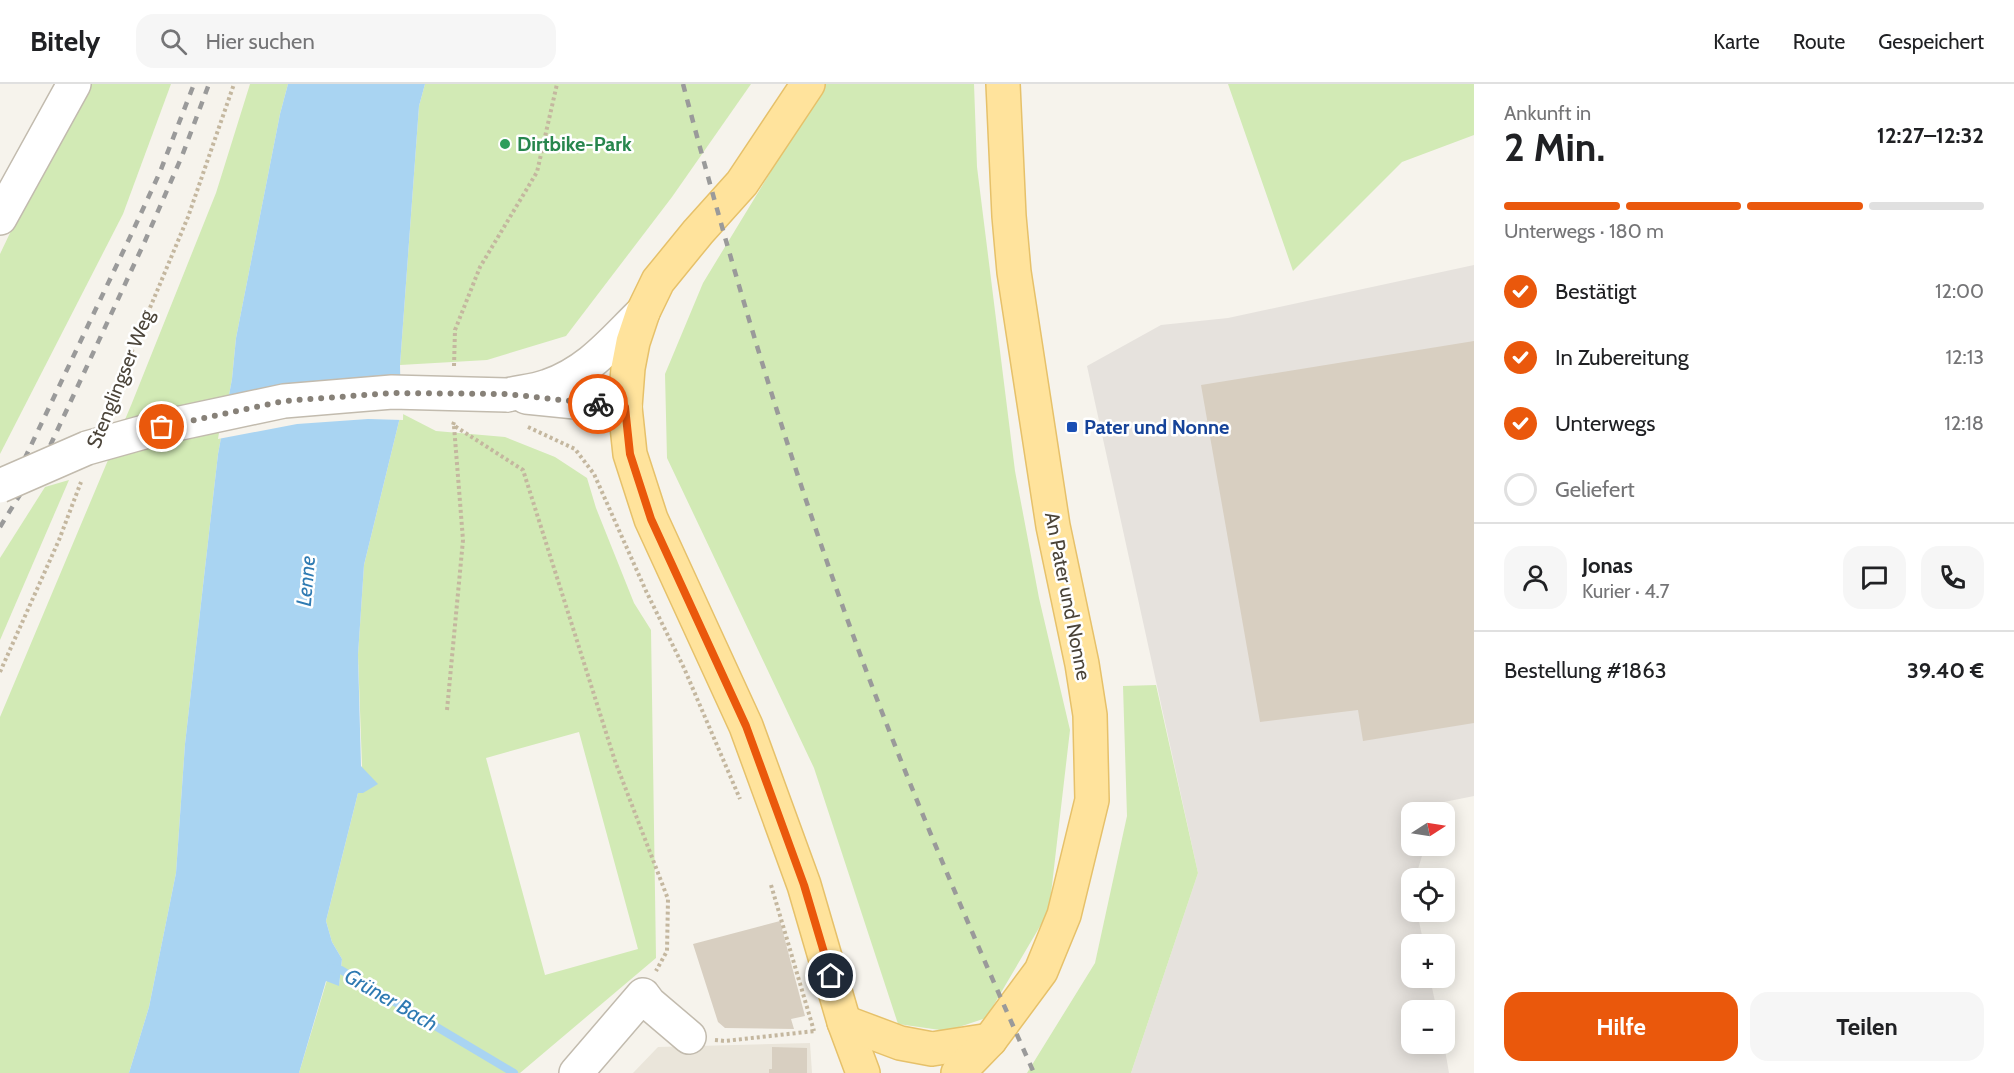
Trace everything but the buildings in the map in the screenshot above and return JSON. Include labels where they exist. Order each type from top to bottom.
[{"type":"main road","points":[[808,84],[742,183],[658,281],[643,312],[633,342],[625,407],[630,454],[651,519],[746,726],[804,885],[844,1022],[863,1073]]},
{"type":"main road","name":"An Pater und Nonne","points":[[958,1073],[990,1040],[1041,972],[1064,915],[1092,800],[1090,715],[1082,664],[1053,526],[1014,272],[1003,84]]},
{"type":"main road","points":[[844,1022],[900,1043],[932,1049],[990,1040]]},
{"type":"main road","points":[[844,1022],[844,1073]]},
{"type":"street","points":[[0,218],[74,84]]},
{"type":"street","points":[[507,394],[547,387],[577,373],[605,352],[643,312]]},
{"type":"street","points":[[0,486],[87,448],[162,427],[284,401],[392,393],[507,394],[625,407]]},
{"type":"street","points":[[576,1073],[643,995],[649,1003],[689,1037]]},
{"type":"path","name":"Stenglingser Weg","points":[[106,414],[188,217],[234,84]]},
{"type":"path","points":[[454,378],[455,330],[480,267],[537,172],[557,84]]},
{"type":"path","points":[[447,710],[463,540],[454,414]]},
{"type":"path","points":[[453,425],[523,470],[615,762],[668,898],[666,951],[643,995]]},
{"type":"path","points":[[525,426],[575,449],[594,474],[646,591],[684,668],[742,804]]},
{"type":"path","points":[[0,672],[59,540],[82,477]]},
{"type":"path","points":[[689,1037],[725,1041],[814,1031],[770,879]]},
{"type":"shaded area","points":[[1474,265],[1474,796],[1444,802],[1401,802],[1401,856],[1422,856],[1418,868],[1401,868],[1401,922],[1419,922],[1422,934],[1401,934],[1401,988],[1432,988],[1435,1000],[1401,1000],[1401,1054],[1446,1054],[1449,1073],[1131,1073],[1198,873],[1087,366],[1161,325],[1228,318]]},
{"type":"shaded area","points":[[810,1043],[812,1073],[633,1073],[658,1047]]},
{"type":"green space","points":[[81,84],[171,84],[123,214],[0,454],[0,254]]},
{"type":"green space","points":[[250,84],[288,84],[280,114],[236,338],[232,379],[218,454],[185,744],[176,873],[149,1007],[129,1073],[0,1073],[0,717],[132,403],[216,193]]},
{"type":"green space","points":[[425,84],[751,84],[672,197],[566,336],[487,360],[400,365],[419,106]]},
{"type":"green space","points":[[824,84],[974,84],[977,167],[1015,471],[1039,598],[1070,730],[1049,911],[986,1018],[947,1031],[898,1024],[814,768],[667,458],[665,374],[703,283]]},
{"type":"green space","points":[[1228,84],[1474,84],[1474,135],[1402,162],[1293,271]]},
{"type":"green space","points":[[401,413],[436,431],[505,437],[555,457],[587,478],[596,508],[634,603],[651,630],[656,958],[520,1073],[299,1073],[327,980],[339,985],[342,959],[332,942],[326,921],[358,793],[363,793],[358,655],[364,565]],"holes":[[[579,732],[638,949],[545,975],[486,758]]]},
{"type":"green space","points":[[69,480],[0,640],[0,558],[45,487]]},
{"type":"green space","points":[[1156,685],[1198,873],[1131,1073],[1027,1073],[1095,963],[1127,816],[1123,686]]},
{"type":"water","name":"Lenne","points":[[288,84],[425,84],[419,106],[400,365],[401,413],[364,565],[358,655],[361,766],[378,784],[363,793],[358,793],[326,921],[332,942],[342,959],[339,986],[326,981],[299,1073],[129,1073],[149,1007],[176,873],[185,744],[218,454],[232,379],[236,338],[280,114]]},
{"type":"pier","points":[[404,380],[403,420],[368,419],[297,424],[218,439],[225,397]]},
{"type":"waterway","name":"Grüner Bach","points":[[331,968],[341,970],[514,1073]]},
{"type":"railway","points":[[0,500],[25,458],[131,235],[160,172],[194,84]]},
{"type":"railway","points":[[0,527],[50,446],[145,241],[182,156],[209,84]]},
{"type":"railway","points":[[683,84],[760,356],[825,557],[937,850],[1034,1073]]},
{"type":"way so far","points":[[162,427],[284,401],[392,393],[507,394],[598,404]]},
{"type":"place","name":"Dirtbike-Park","points":[[505,144]]},
{"type":"place","name":"Pater und Nonne","points":[[1072,427]]},
{"type":"route","points":[[598,404],[625,407],[630,454],[651,519],[746,726],[804,885],[831,976]]}]
